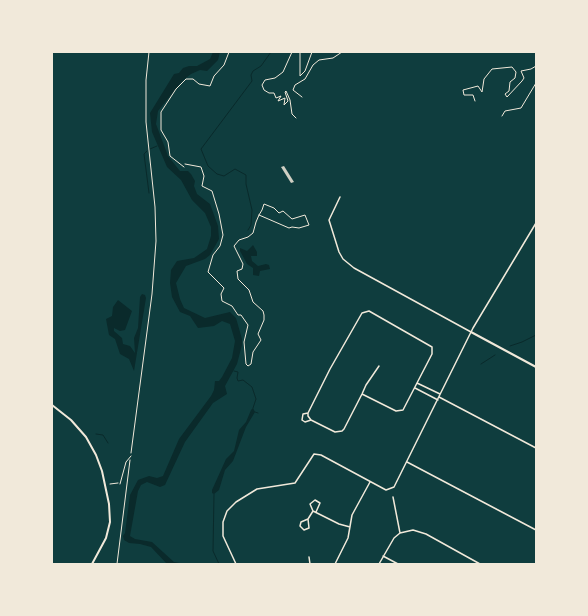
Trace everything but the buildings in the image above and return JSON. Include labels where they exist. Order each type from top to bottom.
[{"type":"street","points":[[340,198],[329,220],[339,252],[343,259],[354,268],[536,367]]},
{"type":"street","points":[[236,564],[223,536],[223,519],[233,505],[257,489],[295,483],[311,457],[315,454],[321,455],[386,490],[392,489],[407,462],[471,332],[536,223]]},
{"type":"street","points":[[311,420],[305,422],[302,420],[303,414],[308,413],[333,362],[359,317],[364,312],[369,311],[432,347],[432,354],[415,388],[405,407],[400,411],[362,394]]},
{"type":"street","points":[[308,413],[311,420],[334,432],[341,432],[379,366]]},
{"type":"street","points":[[417,383],[536,448]]},
{"type":"street","points":[[415,388],[438,400]]},
{"type":"street","points":[[52,405],[78,428],[90,444],[99,462],[110,512],[108,530],[92,564]]},
{"type":"street","points":[[407,462],[536,530]]},
{"type":"street","points":[[335,564],[348,538],[354,512],[370,482]]},
{"type":"street","points":[[393,497],[400,533]]},
{"type":"street","points":[[313,511],[310,503],[316,500],[320,505],[316,512]]},
{"type":"street","points":[[313,511],[339,524],[350,527]]},
{"type":"street","points":[[308,519],[302,521],[300,524],[304,530],[309,528],[308,519],[313,511]]},
{"type":"street","points":[[379,564],[391,542],[400,533],[413,530],[421,532],[480,564]]},
{"type":"street","points":[[383,556],[398,564]]},
{"type":"street","points":[[309,557],[310,564]]},
{"type":"lane","points":[[120,484],[126,462],[131,456]]},
{"type":"path","points":[[117,564],[152,294],[156,242],[155,207],[146,122],[146,80],[149,52]]},
{"type":"path","points":[[184,167],[170,156],[168,142],[161,130],[161,112],[176,90],[186,80],[190,78],[199,84],[210,86],[214,76],[224,65],[229,52]]},
{"type":"path","points":[[292,52],[283,72],[279,76],[265,80],[263,87],[267,93],[274,94],[276,98],[282,96],[278,101],[285,98],[284,105],[288,101],[286,91],[290,100],[292,114],[296,118]]},
{"type":"path","points":[[300,52],[300,76],[305,71],[312,52]]},
{"type":"path","points":[[302,97],[293,90],[295,85],[304,79],[313,65],[319,60],[333,58],[342,52]]},
{"type":"path","points":[[475,101],[473,95],[464,95],[463,90],[478,86],[482,92],[484,79],[492,69],[512,67],[516,72],[515,78],[510,82],[510,91],[505,94],[507,97],[524,78],[521,71],[531,69],[536,66]]},
{"type":"path","points":[[502,116],[505,111],[521,108],[536,83]]},
{"type":"path","points":[[185,164],[201,167],[204,176],[202,186],[212,191],[222,224],[223,235],[220,246],[213,255],[208,272],[224,288],[221,294],[222,301],[232,306],[238,315],[241,315],[248,325],[244,342],[246,364],[248,366],[251,364],[253,352],[261,340],[258,334],[264,320],[264,315],[260,308],[253,302],[249,290],[240,283],[238,279],[238,271],[242,269],[243,264],[233,248],[239,240],[248,237],[253,232],[259,215],[264,204],[274,208],[279,214],[283,211],[292,219],[305,215],[309,225],[299,228],[289,228],[259,215]]},
{"type":"path","points":[[110,484],[116,482],[120,484]]},
{"type":"water","points":[[213,52],[220,52],[218,60],[207,71],[200,70],[191,74],[182,81],[158,111],[156,124],[168,156],[180,171],[188,171],[191,174],[195,181],[194,186],[197,194],[210,204],[218,226],[219,239],[210,255],[205,259],[186,266],[176,283],[180,299],[184,308],[205,318],[230,312],[236,318],[242,339],[242,345],[237,364],[225,386],[227,394],[213,403],[185,442],[165,485],[160,487],[147,482],[141,485],[138,491],[130,536],[135,539],[152,542],[174,562],[185,564],[167,564],[151,547],[129,543],[124,540],[123,536],[125,533],[130,495],[138,480],[149,476],[157,478],[163,476],[179,439],[211,396],[214,390],[215,381],[219,381],[222,377],[232,358],[235,341],[230,324],[222,321],[214,326],[198,328],[190,316],[180,312],[172,297],[170,283],[171,270],[177,261],[194,258],[207,249],[211,236],[211,227],[205,213],[192,200],[181,180],[167,167],[152,132],[150,113],[174,74],[179,73],[183,68],[197,66],[210,59]]},
{"type":"water","points":[[253,245],[257,252],[257,256],[251,256],[252,261],[258,266],[266,264],[269,265],[270,269],[260,271],[259,276],[253,275],[253,268],[247,264],[240,251],[240,248],[247,251]]},
{"type":"water","points":[[142,294],[145,295],[146,298],[134,371],[129,359],[120,354],[115,339],[109,335],[106,319],[112,316],[113,307],[118,300],[132,311],[125,330],[120,331],[114,328],[114,331],[122,338],[123,344],[130,346],[135,353],[134,338],[138,328],[140,297]]},
{"type":"water","points":[[253,408],[255,412],[246,427],[233,461],[225,470],[219,490],[214,494],[212,493],[212,490],[226,459],[234,451],[239,430],[246,422]]},
{"type":"waterway","points":[[248,230],[251,225],[252,210],[246,184],[246,175],[235,169],[224,176],[217,174],[208,166],[201,149],[252,81],[251,75],[253,71],[261,66],[271,52]]},
{"type":"waterway","points":[[150,149],[157,146]]},
{"type":"waterway","points":[[147,151],[144,154],[149,193]]},
{"type":"waterway","points":[[510,346],[536,335]]},
{"type":"waterway","points":[[481,364],[495,355]]},
{"type":"waterway","points":[[234,371],[238,372],[238,381],[243,380],[252,387],[256,399],[253,408]]},
{"type":"waterway","points":[[96,434],[103,435],[108,443]]},
{"type":"waterway","points":[[214,494],[213,551],[219,564]]}]
